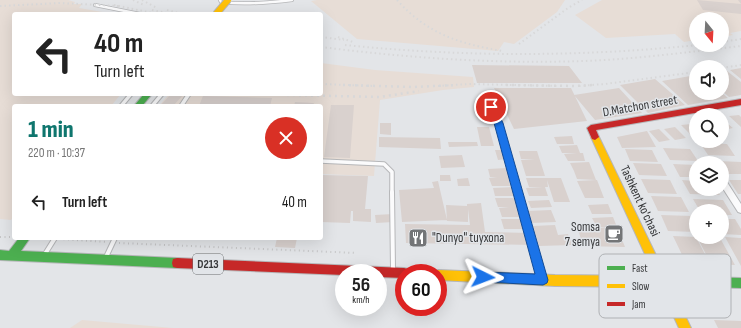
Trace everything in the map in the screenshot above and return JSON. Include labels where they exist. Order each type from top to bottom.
[{"type":"main road","points":[[218,12],[228,0]]},
{"type":"main road","points":[[140,104],[146,96]]},
{"type":"main road","name":"D.Matchon street","points":[[591,128],[741,102]]},
{"type":"main road","name":"Tashkent ko'chasi","points":[[591,128],[650,254]]},
{"type":"main road","points":[[11,256],[23,240]]},
{"type":"main road","name":"D213","points":[[0,255],[393,273]]},
{"type":"main road","points":[[447,275],[599,281]]},
{"type":"main road","points":[[731,283],[741,283]]},
{"type":"main road","name":"Tashkent ko'chasi","points":[[680,318],[685,328]]},
{"type":"street","points":[[729,192],[741,210]]},
{"type":"lane","points":[[220,0],[221,2],[235,4],[257,4],[292,0]]},
{"type":"lane","points":[[250,0],[257,4]]},
{"type":"lane","points":[[95,5],[130,12]]},
{"type":"lane","points":[[123,104],[129,96]]},
{"type":"lane","points":[[154,104],[160,96]]},
{"type":"lane","points":[[491,107],[498,123],[543,280]]},
{"type":"lane","points":[[323,161],[384,164],[392,172],[393,273]]},
{"type":"lane","points":[[44,257],[54,240]]},
{"type":"lane","points":[[104,259],[114,240]]},
{"type":"path","points":[[0,237],[12,237]]},
{"type":"path","points":[[114,240],[357,253]]},
{"type":"shaded area","points":[[0,0],[68,0],[75,2],[74,4],[82,4],[79,8],[102,12],[12,12],[12,96],[119,96],[113,104],[12,104],[12,219],[11,220],[0,219]]},
{"type":"shaded area","points":[[565,0],[557,12],[514,44],[504,42],[498,51],[357,39],[311,1]]},
{"type":"shaded area","points":[[602,0],[741,0],[741,31],[730,33],[733,35],[729,36],[729,12],[689,12],[689,41],[684,42],[675,34],[606,38],[575,15]]},
{"type":"shaded area","points":[[323,63],[375,70],[473,77],[474,87],[443,90],[380,100],[374,176],[323,174],[323,104],[161,104],[167,96],[323,96]]},
{"type":"shaded area","points":[[82,320],[173,328],[70,328]]},
{"type":"building","points":[[697,0],[741,4],[741,14],[703,10]]},
{"type":"building","points":[[472,65],[569,66],[582,83],[477,83]]},
{"type":"building","points":[[741,68],[741,79],[730,70]]},
{"type":"building","points":[[729,73],[741,82],[741,95],[729,97]]},
{"type":"building","points":[[689,76],[689,100],[717,100],[688,105],[662,81]]},
{"type":"building","points":[[655,79],[685,105],[648,113],[620,85]]},
{"type":"building","points":[[494,88],[571,88],[587,121],[514,129]]},
{"type":"building","points":[[619,88],[642,113],[595,120],[574,95]]},
{"type":"building","points":[[169,96],[182,96],[175,104],[162,104]]},
{"type":"building","points":[[203,96],[272,98],[270,104],[200,104]]},
{"type":"building","points":[[295,102],[314,103],[314,104],[294,104]]},
{"type":"building","points":[[331,105],[354,105],[350,158],[324,157]]},
{"type":"building","points":[[739,115],[741,117],[741,127],[729,116]]},
{"type":"building","points":[[380,123],[391,123],[391,135],[380,134]]},
{"type":"building","points":[[689,124],[689,133],[681,125]]},
{"type":"building","points":[[477,127],[489,127],[494,146],[481,146]]},
{"type":"building","points":[[675,127],[686,138],[675,140],[664,129]]},
{"type":"building","points":[[659,129],[670,140],[659,142],[649,131]]},
{"type":"building","points":[[647,131],[656,147],[622,148],[617,137]]},
{"type":"building","points":[[572,136],[574,144],[557,144],[554,137]]},
{"type":"building","points":[[379,137],[440,138],[441,149],[379,147]]},
{"type":"building","points":[[448,142],[477,142],[478,146],[449,147]]},
{"type":"building","points":[[577,145],[580,153],[583,153],[585,161],[568,161],[564,154],[577,153],[562,153],[559,146]]},
{"type":"building","points":[[729,147],[735,156],[708,155],[703,148]]},
{"type":"building","points":[[663,148],[690,149],[695,156],[689,156],[689,161],[670,160]]},
{"type":"building","points":[[625,149],[652,150],[658,162],[630,161]]},
{"type":"building","points":[[495,150],[503,150],[506,159],[498,160]]},
{"type":"building","points":[[519,151],[537,151],[545,176],[526,176],[521,160],[535,159],[521,159]]},
{"type":"building","points":[[462,155],[465,167],[441,168],[439,156]]},
{"type":"building","points":[[729,161],[741,162],[741,174],[729,174]]},
{"type":"building","points":[[589,162],[596,180],[577,179],[570,163]]},
{"type":"building","points":[[633,163],[661,164],[667,176],[639,175]]},
{"type":"building","points":[[673,164],[689,165],[689,177],[680,177]]},
{"type":"building","points":[[507,168],[510,186],[492,186],[489,178],[497,177],[490,177],[488,169]]},
{"type":"building","points":[[323,175],[368,176],[365,209],[371,209],[371,222],[353,221],[353,211],[351,211],[350,223],[323,222]]},
{"type":"building","points":[[440,175],[450,175],[451,181],[440,181]]},
{"type":"building","points":[[468,178],[470,186],[458,186],[457,179]]},
{"type":"building","points":[[526,178],[561,178],[570,202],[554,202],[547,180],[548,187],[545,187],[548,196],[529,196],[526,188],[543,187],[529,187]]},
{"type":"building","points":[[641,179],[670,180],[677,194],[648,193]]},
{"type":"building","points":[[597,180],[604,198],[585,198],[577,181]]},
{"type":"building","points":[[682,180],[689,180],[689,192]]},
{"type":"building","points":[[729,180],[741,180],[741,194],[738,194]]},
{"type":"building","points":[[438,181],[447,220],[402,222],[399,190],[434,188],[432,182]]},
{"type":"building","points":[[513,187],[514,196],[495,196],[493,188]]},
{"type":"building","points":[[651,196],[681,197],[689,212],[658,211]]},
{"type":"building","points":[[495,198],[515,198],[517,208],[520,207],[522,217],[502,217],[499,208],[509,207],[498,207]]},
{"type":"building","points":[[693,199],[723,200],[725,204],[696,204]]},
{"type":"building","points":[[549,200],[552,207],[531,208],[528,201]]},
{"type":"building","points":[[481,203],[485,232],[530,233],[534,245],[406,243],[405,224],[470,225],[468,209],[468,222],[447,221],[446,205],[467,206],[467,204]]},
{"type":"building","points":[[608,204],[612,214],[592,214],[588,205]]},
{"type":"building","points":[[551,210],[556,222],[531,223],[527,211]]},
{"type":"building","points":[[393,214],[393,222],[376,223],[375,215]]},
{"type":"building","points":[[661,215],[689,216],[689,232],[668,231]]},
{"type":"building","points":[[613,217],[625,247],[583,246],[577,226],[609,228],[597,227],[592,218]]},
{"type":"building","points":[[501,219],[522,219],[524,229],[504,229]]},
{"type":"building","points":[[729,219],[735,219],[741,229],[741,235],[729,234]]},
{"type":"building","points":[[555,225],[558,235],[568,234],[572,245],[539,246],[533,226]]},
{"type":"building","points":[[673,236],[689,237],[689,244],[700,244],[705,254],[682,254]]},
{"type":"building","points":[[729,237],[741,238],[741,266],[729,244]]},
{"type":"building","points":[[277,240],[297,240],[295,248],[275,247]]},
{"type":"building","points":[[701,244],[723,244],[729,254],[706,254]]},
{"type":"building","points":[[731,258],[735,265],[731,265]]},
{"type":"building","points":[[714,320],[741,321],[741,328],[718,328]]},
{"type":"railway","points":[[133,0],[144,5]]},
{"type":"railway","points":[[142,0],[157,8]]},
{"type":"railway","points":[[397,0],[408,12],[432,29],[445,36],[473,45],[503,51]]},
{"type":"railway","points":[[519,44],[568,8],[582,0]]},
{"type":"railway","points":[[0,6],[60,3],[119,6]]},
{"type":"railway","points":[[114,5],[119,6]]},
{"type":"railway","points":[[119,6],[147,12]]},
{"type":"railway","points":[[152,10],[162,12]]},
{"type":"railway","points":[[167,10],[174,12]]},
{"type":"railway","points":[[323,37],[344,40]]},
{"type":"railway","points":[[338,37],[353,42]]},
{"type":"railway","points":[[729,41],[741,39]]},
{"type":"railway","points":[[345,45],[433,52],[522,54],[610,52],[689,46]]},
{"type":"railway","points":[[323,47],[419,57],[485,61],[551,62],[624,59],[741,46]]},
{"type":"railway","points":[[729,67],[741,65]]},
{"type":"railway","points":[[588,85],[689,73]]},
{"type":"railway","points":[[323,84],[361,86]]},
{"type":"railway","points":[[446,85],[469,84],[529,85]]},
{"type":"railway","points":[[343,85],[361,86]]},
{"type":"railway","points":[[361,86],[414,87],[446,85]]},
{"type":"railway","points":[[438,86],[446,85]]},
{"type":"railway","points":[[446,85],[456,85]]},
{"type":"railway","points":[[506,85],[529,85]]},
{"type":"railway","points":[[529,85],[588,85]]},
{"type":"railway","points":[[529,85],[559,86]]},
{"type":"railway","points":[[579,86],[588,85]]},
{"type":"railway","points":[[588,85],[594,85]]},
{"type":"railway","points":[[361,86],[374,86]]},
{"type":"railway","points":[[323,96],[380,97],[419,91]]},
{"type":"traffic: fast","points":[[140,104],[146,96]]},
{"type":"traffic: fast","points":[[11,256],[23,240]]},
{"type":"traffic: fast","points":[[0,255],[177,263]]},
{"type":"traffic: fast","points":[[731,283],[741,283]]},
{"type":"traffic: slow","points":[[218,12],[228,0]]},
{"type":"traffic: slow","points":[[595,137],[650,254]]},
{"type":"traffic: slow","points":[[447,275],[599,281]]},
{"type":"traffic: slow","points":[[680,318],[685,328]]},
{"type":"traffic: jam","points":[[595,137],[591,128],[741,102]]},
{"type":"traffic: jam","points":[[177,263],[395,273]]},
{"type":"place","name":"Somsa 7 semya","points":[[614,234]]},
{"type":"place","name":"\"Dunyo\" tuyxona","points":[[418,238]]},
{"type":"route","points":[[483,277],[543,280],[498,123],[491,107]]}]
